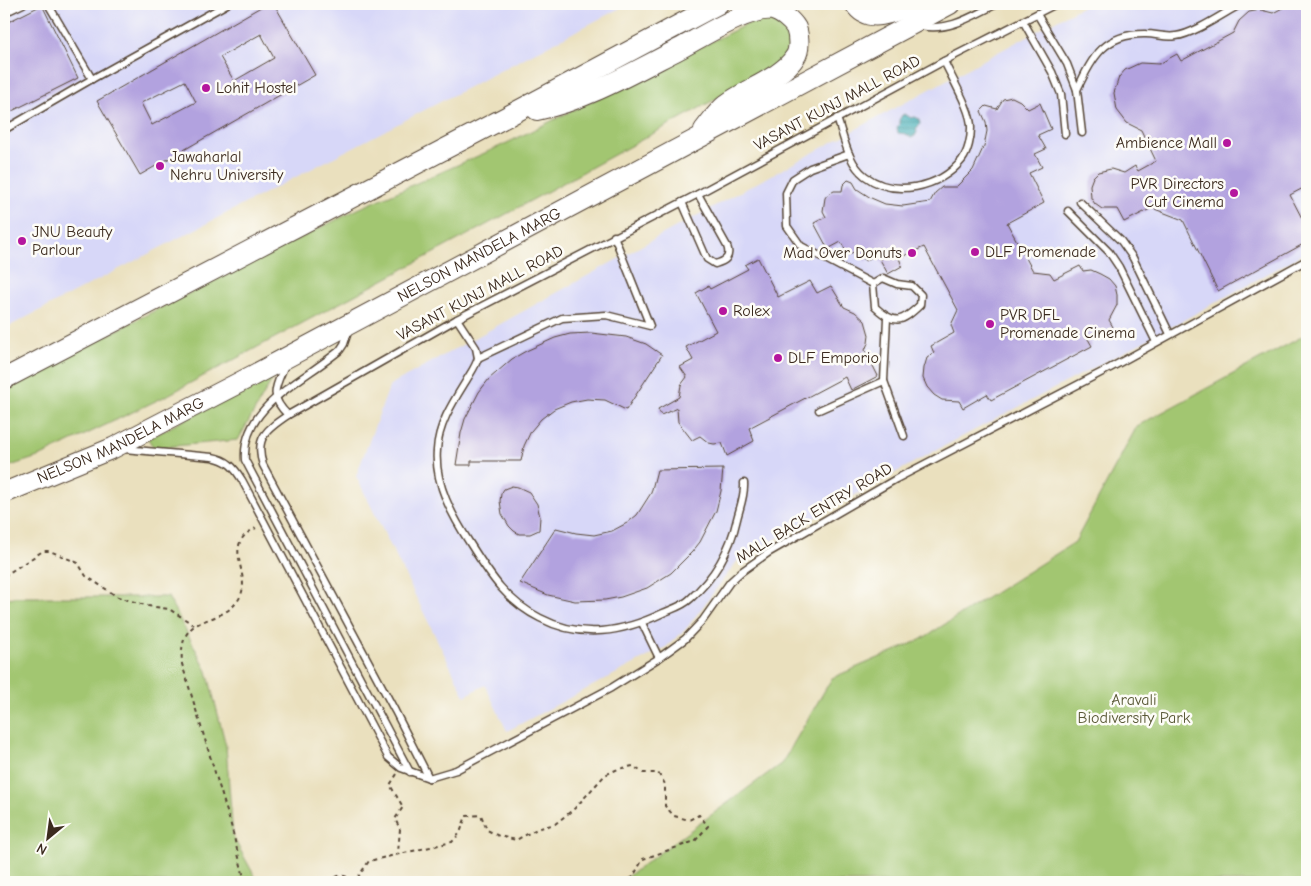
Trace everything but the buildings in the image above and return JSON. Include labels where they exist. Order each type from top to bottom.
[{"type":"main road","points":[[4,379],[510,115],[718,4]]},
{"type":"main road","points":[[855,4],[868,15],[882,16],[912,4]]},
{"type":"main road","name":"NELSON MANDELA MARG","points":[[4,493],[113,448],[950,4]]},
{"type":"main road","points":[[510,115],[548,108],[586,95],[726,23],[752,13],[772,10],[784,16],[794,24],[799,36],[796,57],[784,69],[727,105],[694,141]]},
{"type":"lane","points":[[4,14],[23,4]]},
{"type":"lane","points":[[48,4],[92,79]]},
{"type":"lane","points":[[4,130],[227,4]]},
{"type":"lane","points":[[912,24],[936,28],[953,26],[997,4]]},
{"type":"lane","name":"VASANT KUNJ MALL ROAD","points":[[429,778],[263,465],[260,454],[262,438],[273,424],[457,319],[698,194],[944,61],[1056,4]]},
{"type":"lane","points":[[1077,90],[1089,63],[1100,50],[1111,42],[1123,36],[1146,34],[1175,37],[1187,34],[1241,4]]},
{"type":"lane","points":[[1037,14],[1067,64],[1077,90],[1082,133]]},
{"type":"lane","points":[[1023,21],[1052,72],[1061,94],[1066,134]]},
{"type":"lane","points":[[837,118],[849,154],[865,176],[878,183],[894,187],[911,188],[934,181],[950,172],[962,160],[968,148],[972,126],[969,114],[944,61]]},
{"type":"lane","points":[[849,154],[810,168],[793,178],[786,193],[787,226],[801,246],[872,284]]},
{"type":"lane","points":[[682,202],[709,262],[715,264],[725,260],[729,252],[727,246],[698,194]]},
{"type":"lane","points":[[1080,202],[1121,241],[1133,258],[1170,334]]},
{"type":"lane","points":[[1068,211],[1109,252],[1119,266],[1156,342]]},
{"type":"lane","points":[[614,236],[650,326],[606,316],[562,318],[478,358],[452,404],[440,433],[436,462],[442,490],[467,539],[492,579],[502,590],[540,618],[560,626],[589,632],[616,630],[642,623],[687,601],[716,570],[728,550],[735,529],[744,498],[744,482]]},
{"type":"lane","name":"MALL BACK ENTRY ROAD","points":[[429,778],[456,770],[611,688],[659,658],[684,639],[703,620],[730,582],[768,553],[896,479],[1110,368],[1307,260]]},
{"type":"lane","points":[[883,278],[897,284],[912,286],[921,295],[920,305],[910,315],[900,320],[887,318],[874,307],[872,284],[883,278]]},
{"type":"lane","points":[[887,318],[884,381],[904,436]]},
{"type":"lane","points":[[457,319],[476,348],[478,358]]},
{"type":"lane","points":[[350,323],[344,344],[340,350],[275,398],[260,415],[251,430],[246,445],[245,460],[410,772]]},
{"type":"lane","points":[[288,414],[275,398],[276,388],[289,356]]},
{"type":"lane","points":[[819,410],[884,381]]},
{"type":"lane","points":[[113,448],[223,459],[232,466],[265,524],[388,757],[400,768],[429,778]]},
{"type":"lane","points":[[642,623],[659,658]]},
{"type":"path","points":[[245,882],[231,825],[182,664],[182,654],[184,642],[194,625],[225,612],[236,604],[244,586],[238,550],[240,540],[248,532],[265,524]]},
{"type":"path","points":[[4,576],[43,551],[50,551],[78,563],[86,576],[118,597],[148,606],[169,609],[194,625]]},
{"type":"path","points":[[331,882],[331,879],[341,875],[356,880],[369,861],[452,842],[460,833],[466,816],[480,815],[487,830],[498,836],[516,840],[537,829],[555,824],[575,808],[605,774],[634,766],[644,773],[658,774],[665,784],[666,806],[674,816],[688,820],[699,815],[708,826],[695,841],[643,859],[633,877],[626,882]]},
{"type":"path","points":[[398,853],[400,829],[395,819],[403,806],[390,785],[400,768]]},
{"type":"shaded area","name":"Jawaharlal Nehru University","points":[[4,4],[628,4],[4,329]]},
{"type":"shaded area","points":[[1087,4],[1307,4],[1307,252],[1164,331],[931,453],[738,560],[686,629],[666,647],[507,731],[485,685],[465,696],[356,476],[390,385],[663,234]]},
{"type":"green space","points":[[762,20],[776,20],[786,28],[791,39],[788,52],[776,66],[501,217],[166,396],[41,456],[4,468],[4,390],[140,318],[358,209],[505,144],[747,24]]},
{"type":"green space","name":"Aravali Biodiversity Park","points":[[1307,334],[1307,882],[620,882],[782,763],[832,678],[920,640],[1075,542],[1137,426]]},
{"type":"green space","points":[[277,371],[238,440],[154,448],[148,439]]},
{"type":"green space","points":[[168,597],[207,671],[226,746],[233,837],[258,882],[4,882],[4,598]]},
{"type":"water","points":[[905,114],[911,118],[919,119],[920,124],[916,129],[917,132],[911,138],[906,134],[898,133],[897,127],[900,124],[899,120]]},
{"type":"place","name":"Lohit Hostel","points":[[206,88]]},
{"type":"place","name":"Ambience Mall","points":[[1227,143]]},
{"type":"place","name":"Jawaharlal Nehru University","points":[[160,166]]},
{"type":"place","name":"PVR Directors Cut Cinema","points":[[1234,193]]},
{"type":"place","name":"JNU Beauty Parlour","points":[[22,241]]},
{"type":"place","name":"DLF Promenade","points":[[975,252]]},
{"type":"place","name":"Mad Over Donuts","points":[[912,253]]},
{"type":"place","name":"Rolex","points":[[723,311]]},
{"type":"place","name":"PVR DFL Promenade Cinema","points":[[990,324]]},
{"type":"place","name":"DLF Emporio","points":[[778,358]]}]
